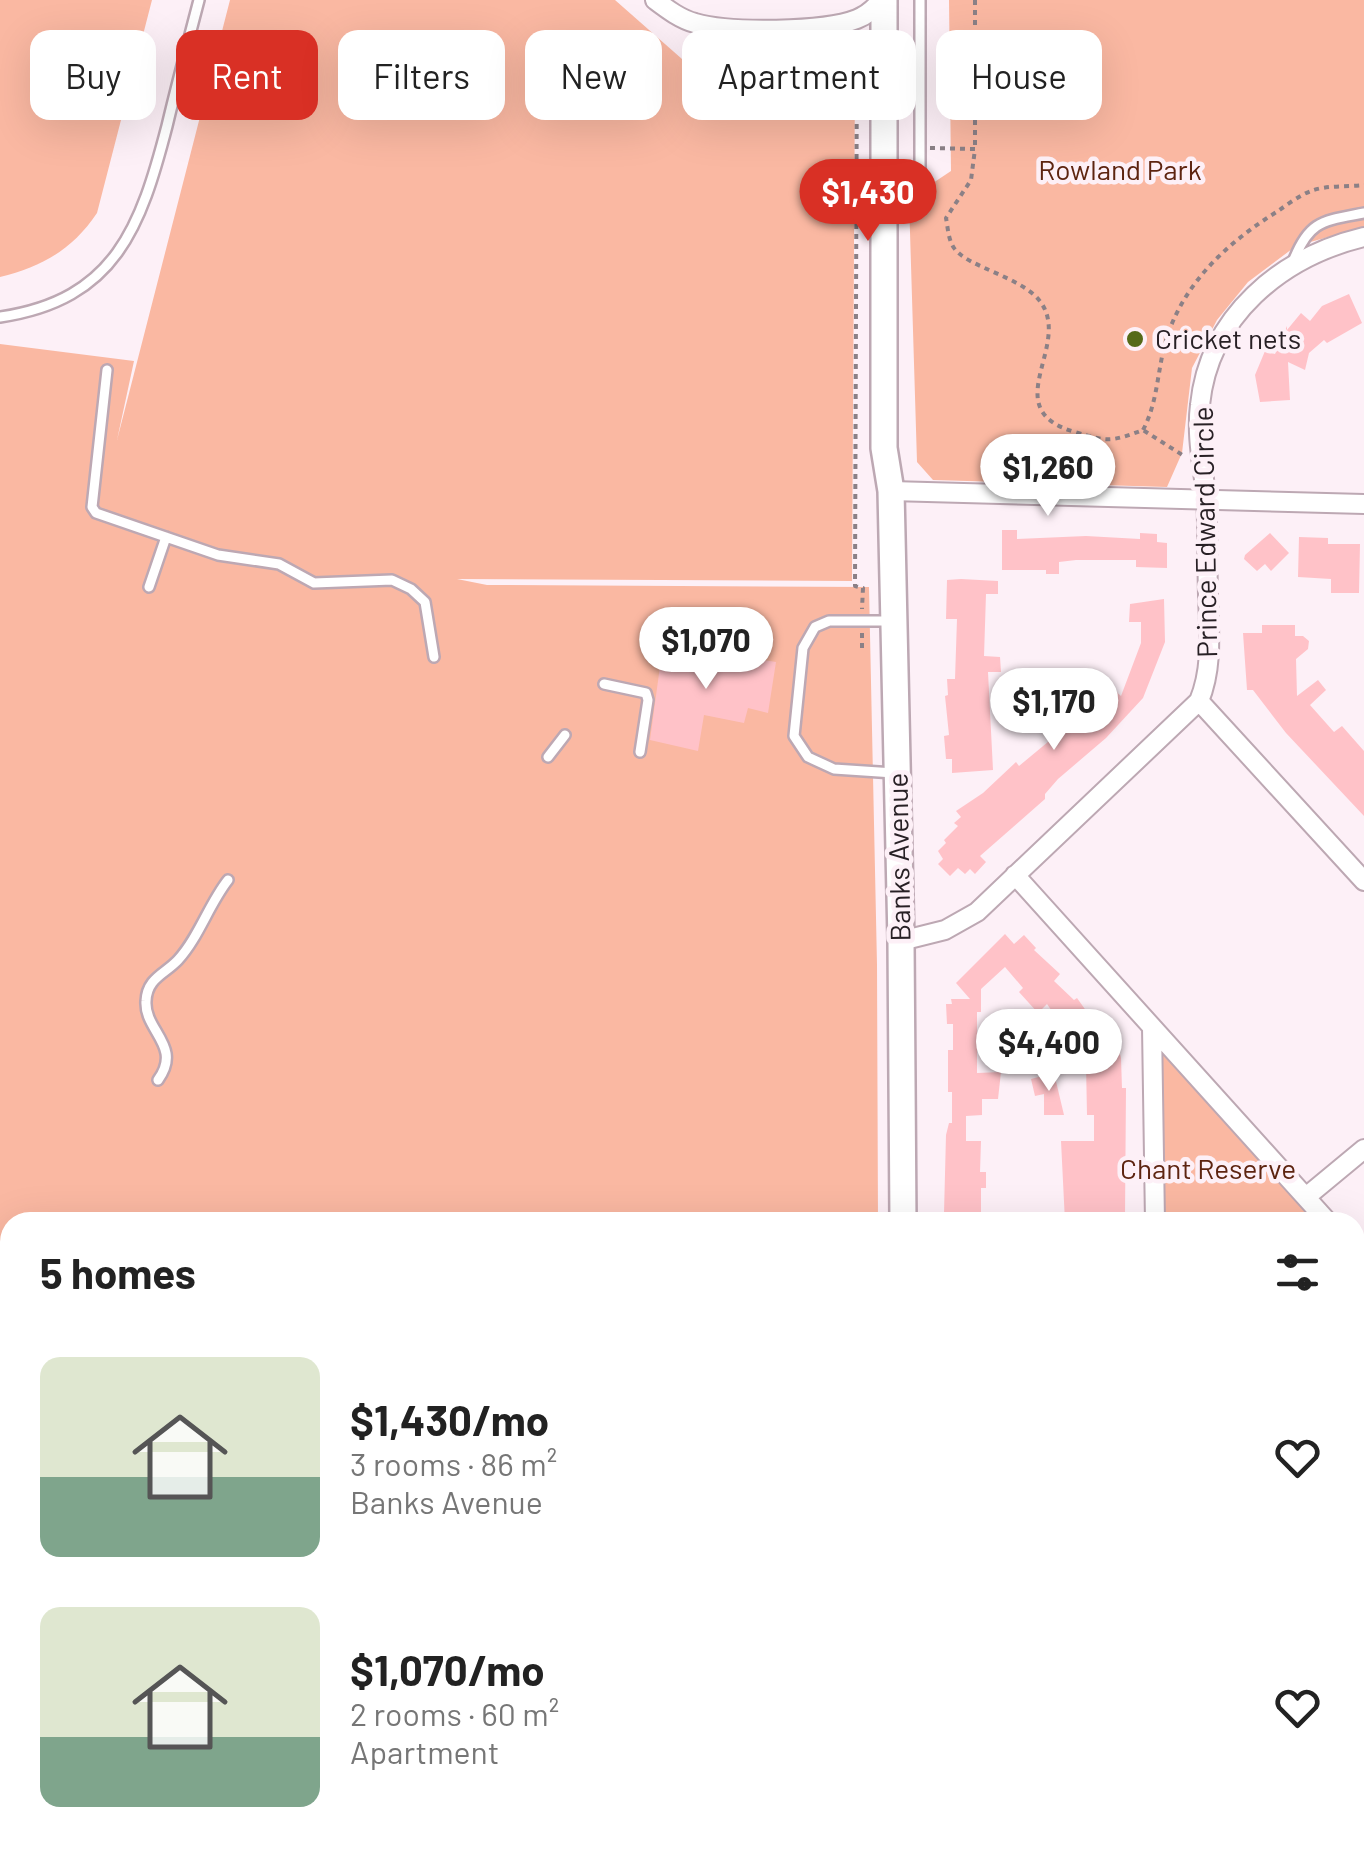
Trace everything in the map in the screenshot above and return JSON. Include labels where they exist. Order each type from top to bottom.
[{"type":"street","points":[[654,0],[693,23],[718,28],[814,28],[856,20],[883,0]]},
{"type":"street","name":"Banks Avenue","points":[[883,0],[884,448],[891,491],[903,1212]]},
{"type":"street","name":"Banks Avenue","points":[[891,491],[897,452],[894,0]]},
{"type":"street","name":"Prince Edward Circle","points":[[1200,701],[1208,673],[1209,636],[1200,403],[1210,358],[1228,325],[1266,282],[1316,251],[1364,237]]},
{"type":"street","points":[[891,491],[1364,504]]},
{"type":"street","points":[[901,941],[962,923],[1200,701],[1364,881]]},
{"type":"street","points":[[1016,875],[1319,1212]]},
{"type":"street","points":[[1152,1027],[1154,1212]]},
{"type":"street","points":[[1306,1198],[1364,1149]]},
{"type":"lane","points":[[0,317],[40,308],[72,292],[100,272],[125,243],[149,195],[198,0]]},
{"type":"lane","points":[[896,197],[920,173],[920,0]]},
{"type":"lane","points":[[1292,264],[1302,238],[1319,222],[1364,213]]},
{"type":"lane","points":[[108,370],[92,507],[104,516],[218,555],[279,564],[314,583],[383,578],[400,583],[426,602],[434,657]]},
{"type":"lane","points":[[149,587],[166,537]]},
{"type":"lane","points":[[894,622],[829,620],[815,627],[803,648],[794,736],[808,757],[834,769],[897,773]]},
{"type":"lane","points":[[604,684],[646,693],[640,752]]},
{"type":"lane","points":[[548,757],[565,734]]},
{"type":"lane","points":[[158,1080],[166,1068],[166,1053],[146,1009],[149,987],[184,953],[228,880]]},
{"type":"path","points":[[975,0],[975,149],[971,180],[946,218],[950,243],[958,253],[1016,282],[1041,302],[1047,320],[1047,346],[1036,390],[1047,420],[1063,429],[1114,441],[1142,430],[1149,418],[1167,338],[1178,312],[1190,289],[1219,256],[1249,229],[1312,190],[1364,185]]},
{"type":"path","points":[[856,120],[855,586],[863,588],[862,649]]},
{"type":"path","points":[[920,148],[975,149]]},
{"type":"path","points":[[1142,430],[1176,454],[1202,460]]},
{"type":"green space","points":[[0,0],[152,0],[144,30],[30,30],[30,120],[121,120],[97,213],[88,226],[55,255],[0,277]]},
{"type":"green space","points":[[230,0],[615,0],[649,30],[525,30],[525,120],[662,120],[662,41],[682,59],[682,120],[855,120],[852,581],[457,579],[487,585],[869,587],[878,1212],[0,1212],[0,344],[134,361],[117,440],[199,120],[318,120],[318,30],[222,30]]},
{"type":"green space","name":"Rowland Park","points":[[949,0],[1364,0],[1364,227],[1296,246],[1248,282],[1217,320],[1192,368],[1182,453],[1167,487],[933,480],[917,462],[909,199],[951,171],[950,120],[1102,120],[1102,30],[949,30]]},
{"type":"green space","name":"Chant Reserve","points":[[1152,1027],[1319,1212],[1155,1212]]},
{"type":"building","points":[[1349,294],[1362,323],[1327,343],[1324,340],[1309,353],[1305,370],[1288,362],[1290,400],[1260,402],[1255,375],[1265,351],[1275,354],[1287,326],[1287,330],[1301,313],[1310,321],[1322,306]]},
{"type":"building","points":[[1002,530],[1017,530],[1017,539],[1140,539],[1140,533],[1157,534],[1157,542],[1167,543],[1167,568],[1136,567],[1136,560],[1076,560],[1059,562],[1059,574],[1046,574],[1046,570],[1002,570]]},
{"type":"building","points":[[1270,533],[1289,553],[1271,571],[1265,564],[1257,571],[1244,559],[1245,555]]},
{"type":"building","points":[[1299,537],[1328,538],[1328,544],[1360,544],[1359,593],[1331,593],[1331,579],[1298,577]]},
{"type":"building","points":[[947,580],[998,581],[998,594],[986,594],[984,656],[1000,657],[1001,672],[988,672],[993,770],[952,773],[952,759],[946,759],[944,736],[949,735],[945,696],[947,679],[955,679],[957,619],[946,619]]},
{"type":"building","points":[[1164,599],[1165,642],[1143,698],[1106,738],[1058,779],[1045,799],[980,856],[986,862],[975,874],[970,869],[965,874],[958,868],[950,876],[938,864],[943,859],[938,851],[958,826],[954,823],[961,817],[956,811],[1060,732],[1052,723],[1070,707],[1064,700],[1073,692],[1081,698],[1097,684],[1104,692],[1111,687],[1121,696],[1141,643],[1141,622],[1129,622],[1130,604]]},
{"type":"building","points":[[1262,625],[1295,625],[1295,636],[1309,641],[1308,649],[1296,659],[1297,696],[1318,680],[1326,690],[1310,705],[1334,732],[1342,726],[1364,751],[1364,816],[1286,733],[1253,690],[1247,690],[1243,633],[1262,633]]},
{"type":"building","points":[[663,644],[776,662],[768,713],[748,708],[744,723],[704,715],[698,751],[650,740]]},
{"type":"building","points":[[1005,934],[1014,944],[1024,935],[1060,974],[1054,981],[1074,1000],[1077,998],[1102,1033],[1114,1030],[1121,1058],[1122,1088],[1126,1088],[1125,1212],[1065,1212],[1061,1141],[1094,1141],[1094,1115],[1087,1115],[1086,1064],[1068,1069],[1062,1048],[1075,1045],[1047,1004],[1038,1013],[1019,992],[1023,988],[1005,967],[981,989],[981,1012],[977,1012],[977,1073],[1001,1072],[998,1099],[982,1099],[982,1115],[966,1116],[966,1141],[981,1141],[980,1172],[986,1172],[981,1212],[944,1212],[946,1135],[952,1123],[948,1050],[953,1050],[953,1024],[947,1024],[946,1004],[952,1004],[951,999],[970,999],[956,983]]},
{"type":"building","points":[[1054,1073],[1064,1115],[1044,1115],[1044,1094],[1035,1096],[1031,1079]]},
{"type":"place","name":"Cricket nets","points":[[1135,339]]}]
